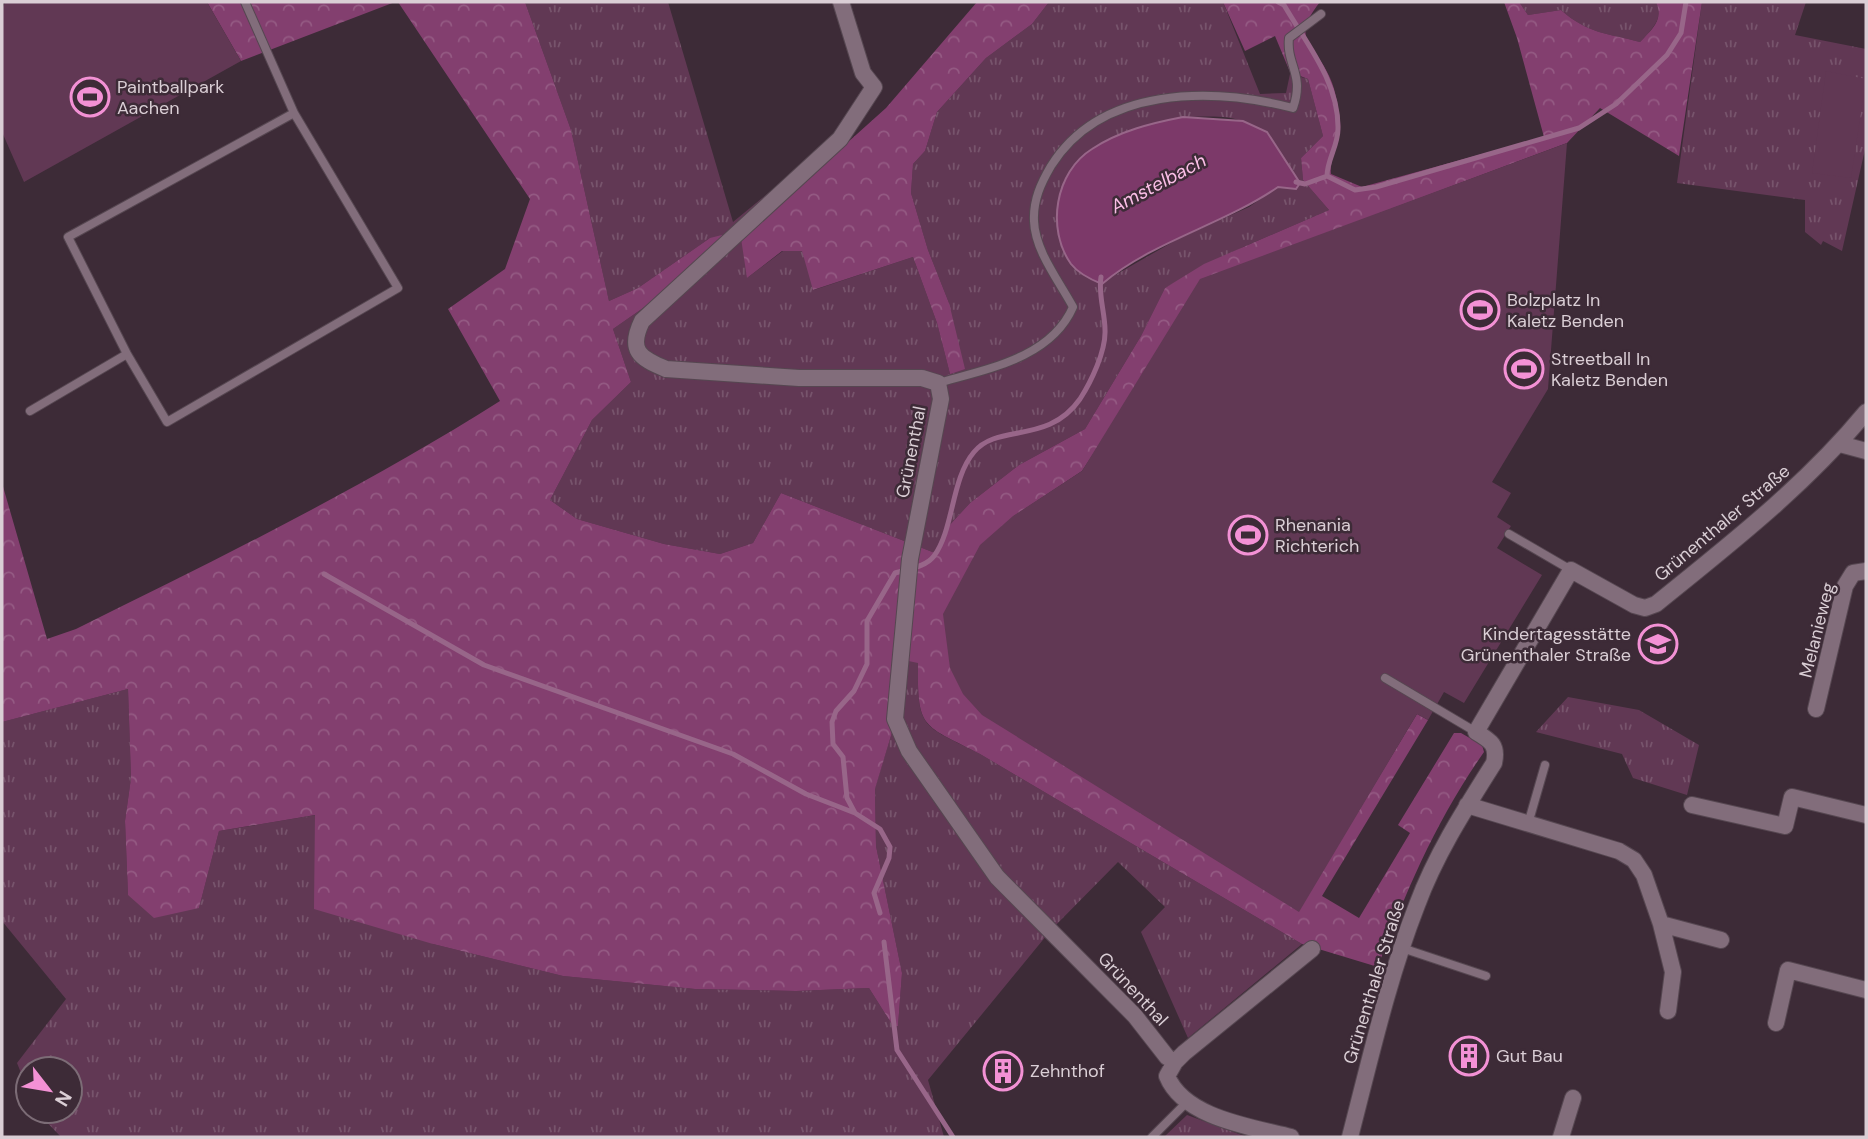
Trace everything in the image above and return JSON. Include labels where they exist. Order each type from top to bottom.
[{"type":"street","name":"Grünenthal","points":[[841,2],[863,73],[874,87],[840,139],[642,321],[634,337],[638,351],[646,361],[667,369],[799,379],[922,378],[938,383],[941,399],[910,559],[895,719],[909,751],[997,877],[1127,1007],[1167,1057],[1175,1062]]},
{"type":"street","name":"Grünenthaler Straße","points":[[1571,570],[1634,606],[1645,608],[1656,604],[1784,499],[1840,444],[1866,412]]},
{"type":"street","points":[[1840,444],[1866,451]]},
{"type":"street","points":[[1476,732],[1571,570]]},
{"type":"street","name":"Melanieweg","points":[[1816,709],[1845,586],[1853,573],[1866,571]]},
{"type":"street","name":"Grünenthaler Straße","points":[[1350,1137],[1402,948],[1431,873],[1467,805],[1494,764],[1497,751],[1493,742],[1476,732]]},
{"type":"street","points":[[1692,805],[1785,825],[1792,797],[1866,815]]},
{"type":"street","points":[[1467,805],[1619,851],[1634,860],[1644,875],[1661,924],[1673,972],[1668,1011]]},
{"type":"street","points":[[1661,924],[1721,940]]},
{"type":"street","points":[[1291,1137],[1223,1118],[1187,1101],[1171,1087],[1167,1076],[1175,1062],[1312,949]]},
{"type":"street","points":[[1776,1023],[1788,970],[1866,990]]},
{"type":"street","points":[[1561,1137],[1573,1098]]},
{"type":"lane","points":[[245,2],[294,113],[398,288],[167,422],[127,354],[68,237],[294,113]]},
{"type":"lane","points":[[938,383],[1021,357],[1048,341],[1067,322],[1073,307],[1042,251],[1034,222],[1037,192],[1067,144],[1110,113],[1170,97],[1228,96],[1293,108],[1298,93],[1298,79],[1288,49],[1289,38],[1321,14]]},
{"type":"lane","points":[[30,411],[127,354]]},
{"type":"lane","points":[[1509,534],[1571,570]]},
{"type":"lane","points":[[1385,678],[1476,732]]},
{"type":"lane","points":[[1528,824],[1545,765]]},
{"type":"lane","points":[[1402,948],[1486,976]]},
{"type":"lane","points":[[1152,1137],[1187,1101]]},
{"type":"green space","name":"Paintballpark Aachen","points":[[5,2],[207,2],[241,61],[24,182],[2,132],[2,10]]},
{"type":"green space","points":[[207,2],[395,2],[241,61]]},
{"type":"green space","points":[[398,2],[525,2],[571,130],[609,301],[638,288],[710,238],[722,235],[726,238],[656,299],[613,329],[631,382],[592,420],[550,500],[577,519],[664,544],[720,554],[753,543],[781,493],[935,553],[946,529],[970,503],[1019,465],[1085,429],[1141,336],[1165,288],[1204,264],[1329,210],[1303,180],[1301,158],[1323,136],[1308,79],[1290,72],[1275,36],[1245,51],[1223,2],[1320,2],[1306,25],[1306,34],[1330,78],[1338,105],[1340,129],[1331,174],[1362,187],[1544,137],[1517,38],[1504,2],[1519,2],[1528,15],[1561,10],[1589,28],[1640,42],[1658,19],[1656,2],[1702,2],[1679,156],[1600,108],[1567,143],[1380,213],[1134,391],[1082,471],[1014,516],[1298,911],[1417,714],[1428,720],[1322,896],[1359,918],[1410,833],[1398,825],[1454,733],[1461,733],[1482,745],[1484,752],[1437,829],[1424,856],[1378,967],[1302,944],[935,730],[922,714],[918,663],[899,659],[896,719],[875,789],[876,846],[902,973],[898,1026],[893,1026],[869,988],[796,991],[695,989],[563,976],[433,944],[314,909],[315,815],[219,831],[199,908],[154,918],[128,895],[125,821],[131,778],[128,689],[2,722],[2,483],[47,639],[76,629],[291,521],[397,463],[500,401],[448,309],[505,269],[530,199]]},
{"type":"green space","points":[[525,2],[668,2],[733,222],[783,181],[747,278],[783,251],[803,251],[814,290],[913,257],[937,323],[950,374],[949,303],[928,250],[911,193],[913,164],[925,151],[937,112],[986,58],[1032,24],[1049,2],[1223,2],[1260,94],[1286,93],[1290,74],[1308,79],[1323,136],[1301,158],[1303,180],[1329,210],[1243,247],[1165,288],[1141,336],[1085,429],[1019,465],[970,503],[946,529],[935,553],[781,493],[753,543],[720,554],[664,544],[577,519],[550,500],[592,420],[631,382],[613,329],[656,299],[710,238],[638,288],[609,301],[571,130]],"holes":[[[1183,117],[1230,118],[1253,127],[1278,150],[1290,169],[1296,189],[1278,187],[1249,207],[1178,239],[1103,282],[1119,134]]]},
{"type":"green space","points":[[977,2],[1049,2],[1032,24],[986,58],[937,112],[925,151],[913,164],[911,193],[928,250],[949,303],[965,369],[950,374],[937,323],[913,257],[813,290],[802,251],[782,251],[747,278],[741,238],[886,108]]},
{"type":"green space","points":[[1519,2],[1656,2],[1659,14],[1656,24],[1640,42],[1589,28],[1561,10],[1528,15]]},
{"type":"green space","points":[[1702,2],[1806,2],[1795,35],[1866,49],[1866,145],[1842,251],[1823,241],[1821,245],[1805,232],[1805,200],[1677,183]]},
{"type":"green space","points":[[1826,71],[1866,79],[1851,178],[1812,173]]},
{"type":"green space","name":"Rhenania Richterich","points":[[1567,143],[1548,389],[1492,482],[1511,493],[1497,517],[1511,526],[1497,548],[1542,575],[1464,703],[1444,692],[1428,720],[1417,714],[1299,912],[982,715],[963,694],[950,668],[943,614],[980,545],[1013,516],[1082,471],[1200,279]]},
{"type":"green space","points":[[899,659],[918,662],[922,714],[935,730],[1302,944],[1188,1038],[1141,932],[1165,907],[1118,862],[1051,930],[928,1080],[944,1137],[61,1137],[50,1125],[84,1125],[84,1055],[23,1055],[66,999],[2,921],[2,722],[128,689],[131,778],[125,821],[128,895],[199,908],[219,831],[316,815],[433,944],[563,976],[695,989],[796,991],[869,988],[893,1026],[898,1026],[902,973],[876,846],[875,788],[896,719]]},
{"type":"green space","points":[[1568,697],[1639,710],[1699,745],[1687,795],[1633,778],[1622,754],[1536,732]]},
{"type":"green space","points":[[1187,1115],[1247,1137],[1164,1137]]},
{"type":"water","points":[[1183,117],[1243,121],[1267,132],[1300,183],[1296,189],[1278,187],[1234,212],[1166,244],[1122,269],[1102,284],[1085,276],[1071,264],[1063,250],[1059,234],[1058,202],[1070,172],[1079,159],[1113,137]]},
{"type":"waterway","points":[[1278,2],[1284,5],[1320,64],[1333,95],[1338,129],[1327,176]]},
{"type":"waterway","name":"Amstelbach","points":[[1296,182],[1305,184],[1327,176],[1355,190],[1376,187],[1579,128],[1616,104],[1667,55],[1681,33],[1686,2]]},
{"type":"waterway","name":"Amstelbach","points":[[880,913],[874,893],[889,858],[890,847],[880,829],[855,813],[847,798],[843,757],[833,744],[832,722],[836,711],[854,691],[867,664],[867,621],[895,573],[931,560],[941,545],[961,476],[974,452],[984,443],[996,438],[1053,423],[1080,399],[1097,366],[1105,338],[1101,277]]},
{"type":"waterway","points":[[324,574],[484,665],[733,754],[806,794],[855,813]]},
{"type":"waterway","name":"Amstelbach","points":[[884,942],[897,1050],[953,1137]]},
{"type":"place","name":"Paintballpark Aachen","points":[[90,97]]},
{"type":"place","name":"Bolzplatz In Kaletz Benden","points":[[1480,310]]},
{"type":"place","name":"Streetball In Kaletz Benden","points":[[1524,369]]},
{"type":"place","name":"Rhenania Richterich","points":[[1248,535]]},
{"type":"place","name":"Kindertagesstätte Grünenthaler Straße","points":[[1658,644]]},
{"type":"place","name":"Gut Bau","points":[[1469,1056]]},
{"type":"place","name":"Zehnthof","points":[[1003,1071]]}]
